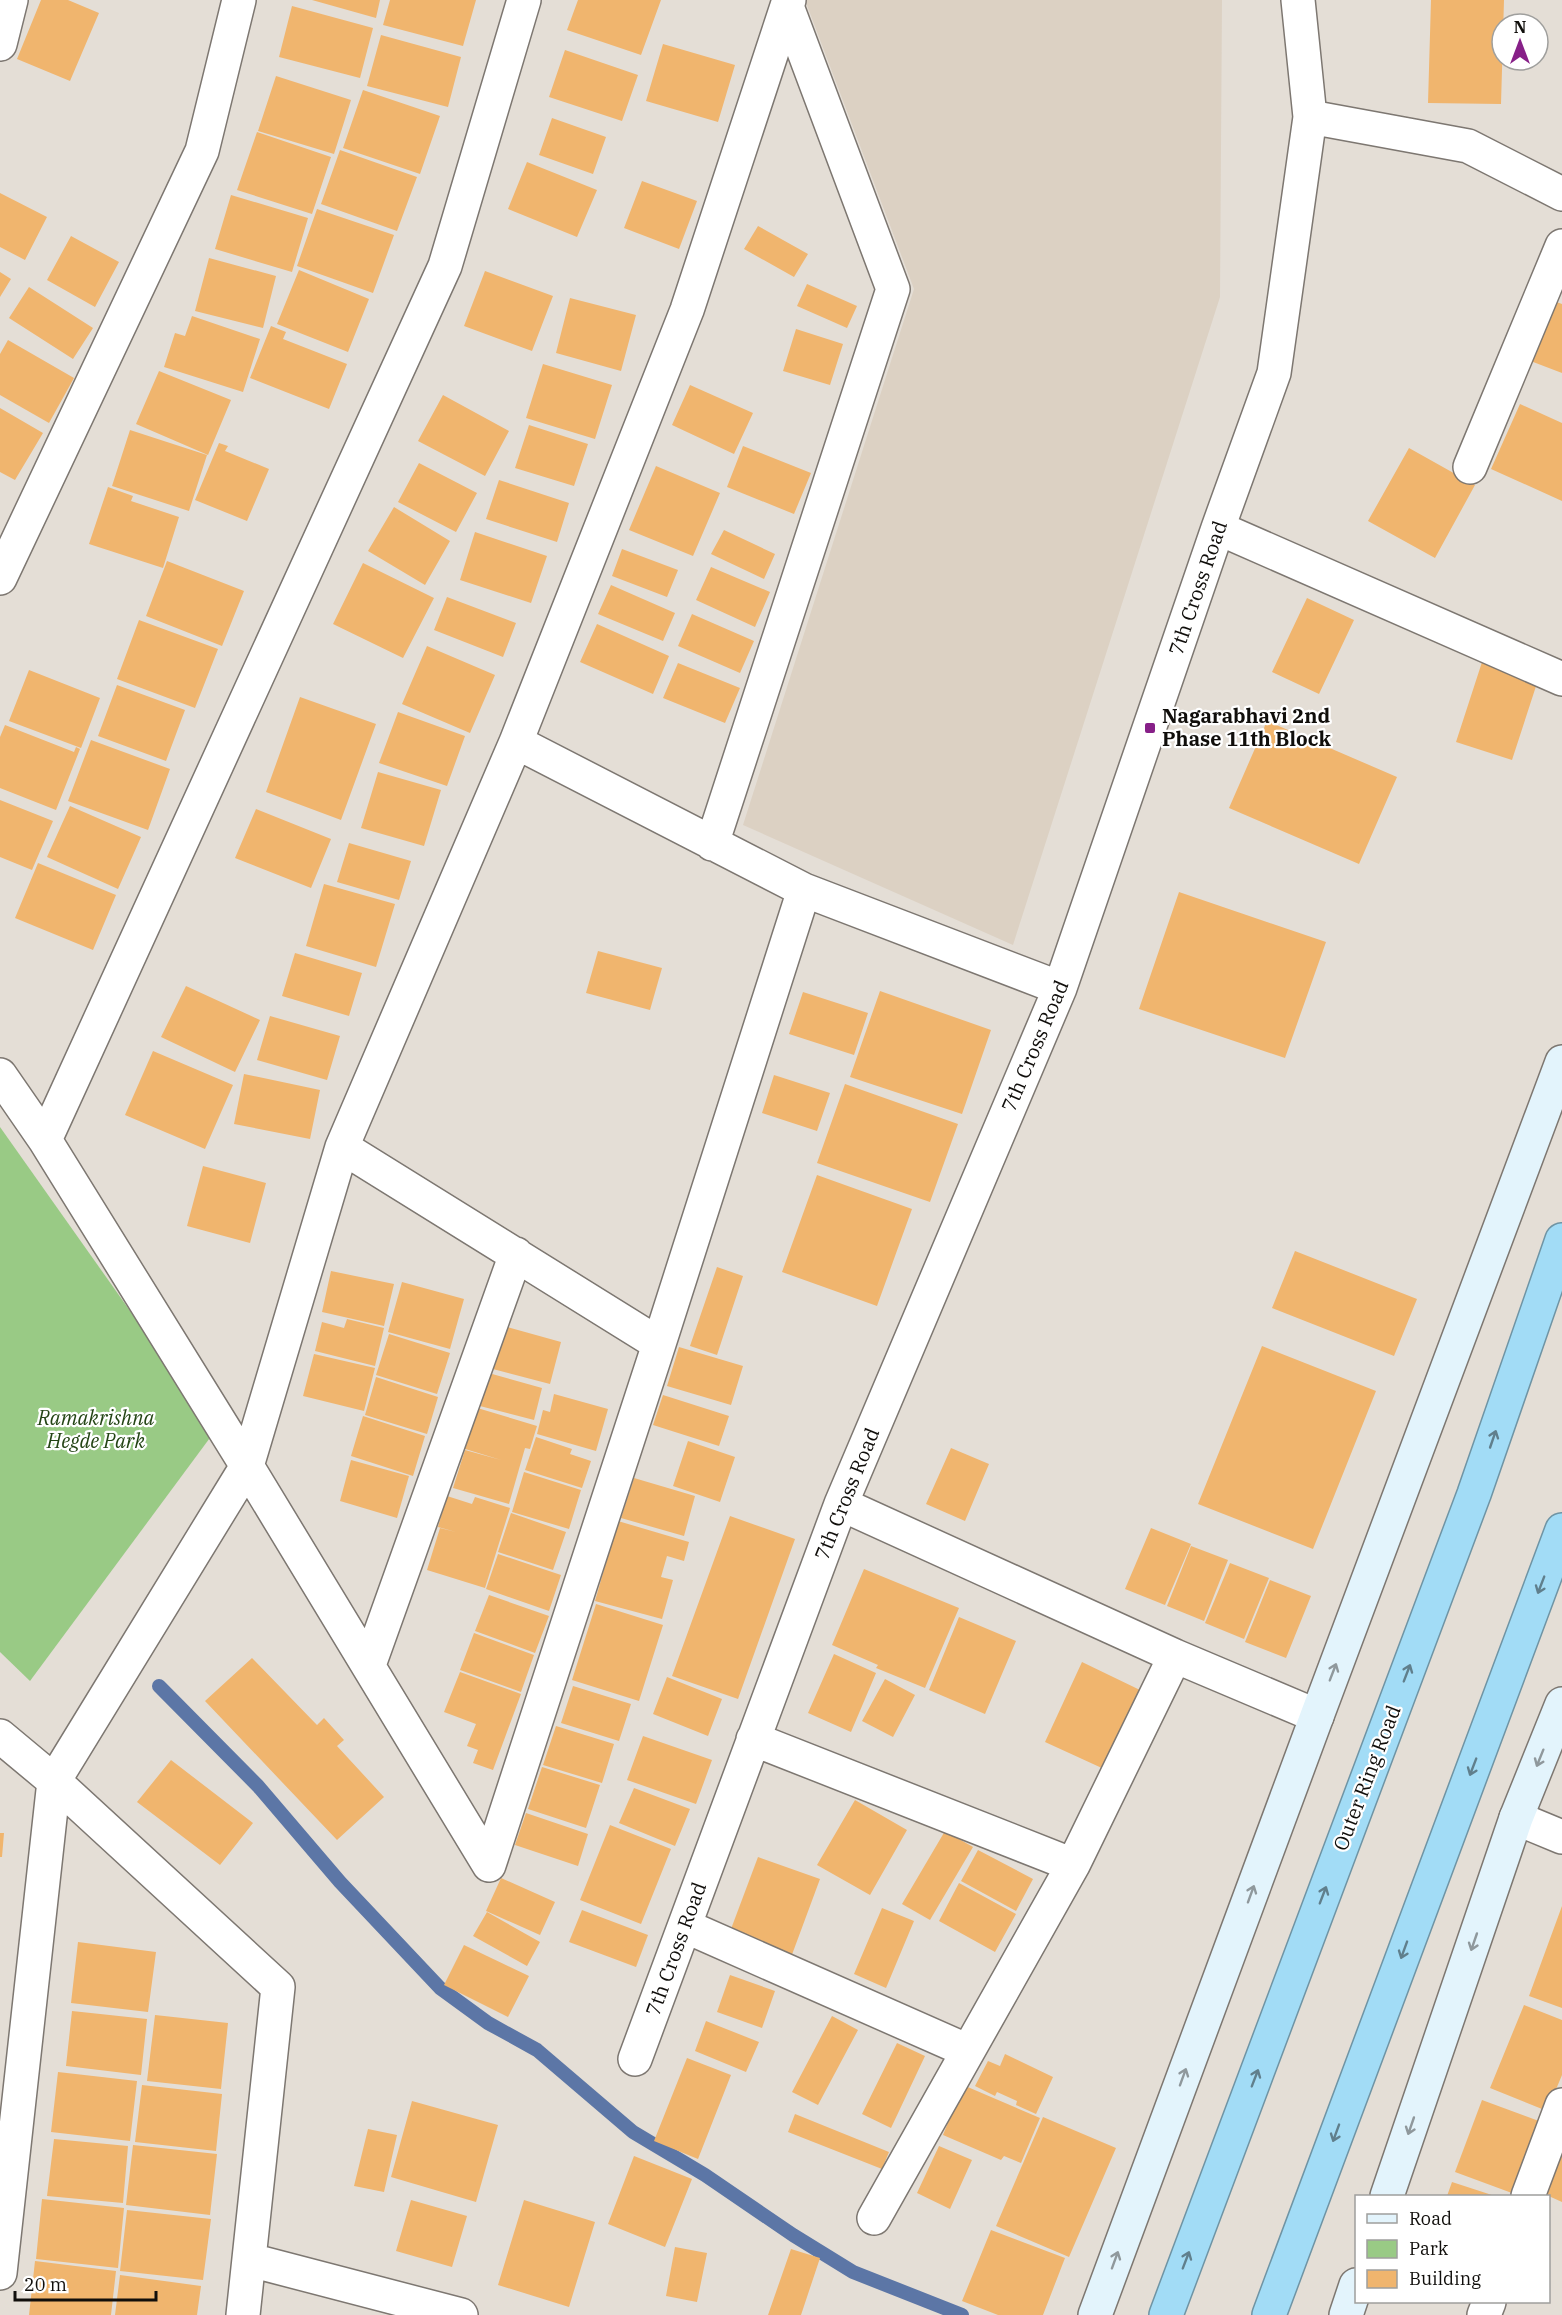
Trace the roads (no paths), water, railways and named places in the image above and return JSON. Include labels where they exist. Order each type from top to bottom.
[{"type":"highway","name":"Outer Ring Road","points":[[1166,2315],[1474,1494],[1562,1240]]},
{"type":"highway","points":[[1269,2315],[1562,1530]]},
{"type":"street","points":[[0,44],[11,0]]},
{"type":"street","points":[[0,578],[202,151],[239,0]]},
{"type":"street","points":[[45,1140],[445,266],[524,0]]},
{"type":"street","name":"7th Cross Road","points":[[635,2059],[841,1504],[1060,988],[1218,528],[1274,373],[1310,117],[1298,0]]},
{"type":"street","points":[[0,2273],[54,1781],[247,1466],[342,1147],[516,742],[687,310],[788,4]]},
{"type":"street","points":[[712,844],[893,289],[788,4]]},
{"type":"street","points":[[1310,117],[1468,146],[1562,194]]},
{"type":"street","points":[[1470,467],[1562,246]]},
{"type":"street","points":[[1218,528],[1562,679]]},
{"type":"street","points":[[516,742],[804,890],[1060,988]]},
{"type":"street","points":[[0,1075],[45,1140],[247,1466],[489,1865],[804,890]]},
{"type":"street","points":[[1095,2315],[1562,1062]]},
{"type":"street","points":[[342,1147],[659,1344]]},
{"type":"street","points":[[369,1665],[516,1254]]},
{"type":"street","points":[[841,1504],[1175,1656],[1317,1716]]},
{"type":"street","points":[[874,2218],[1073,1865],[1175,1656]]},
{"type":"street","points":[[1387,2195],[1516,1818],[1562,1704]]},
{"type":"street","points":[[0,1736],[54,1781],[278,1987],[243,2315]]},
{"type":"street","points":[[753,1738],[1073,1865]]},
{"type":"street","points":[[1516,1818],[1562,1837]]},
{"type":"street","points":[[685,1926],[968,2051]]},
{"type":"street","points":[[1528,2195],[1562,2105]]},
{"type":"street","points":[[250,2260],[461,2315]]},
{"type":"street","points":[[1346,2315],[1355,2288]]},
{"type":"waterway","points":[[159,1686],[258,1786],[340,1882],[440,1988],[488,2023],[537,2050],[633,2132],[705,2175],[793,2235],[853,2272],[962,2315]]},
{"type":"place","name":"Nagarabhavi 2nd Phase 11th Block","points":[[1150,728]]},
{"type":"park label","name":"Ramakrishna Hegde Park","points":[[96,1430]]}]
